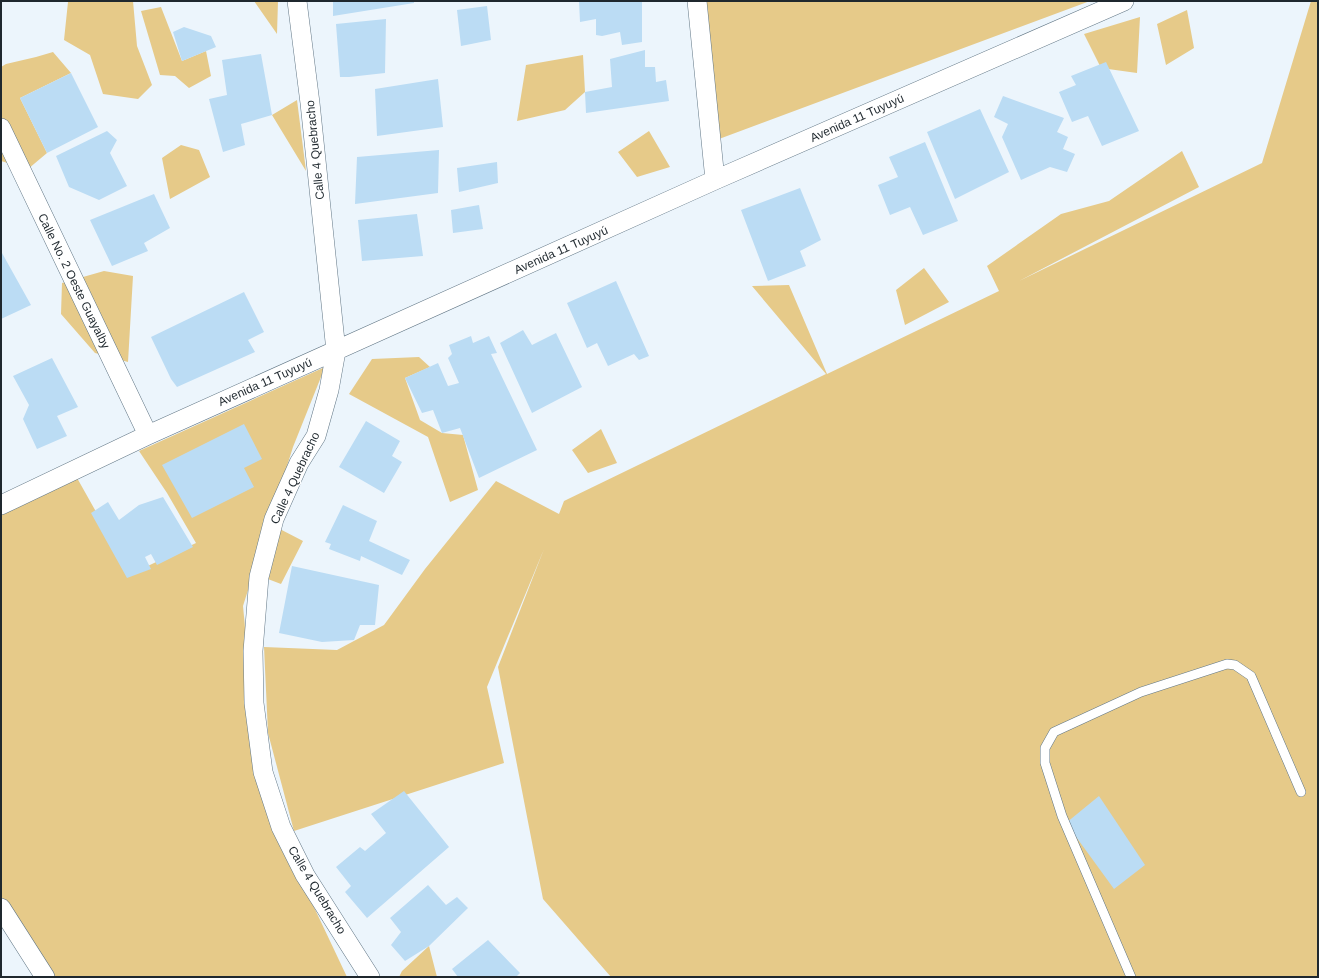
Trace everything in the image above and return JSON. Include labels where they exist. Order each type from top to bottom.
[{"type":"street","name":"Calle 4 Quebracho","points":[[297,1],[310,103],[336,351],[316,436],[299,463],[274,519],[258,577],[253,651],[254,703],[263,772],[281,827],[305,875],[370,977]]},
{"type":"street","points":[[697,1],[715,180]]},
{"type":"street","name":"Avenida 11 Tuyuyú","points":[[1,505],[148,434],[715,180],[1124,1]]},
{"type":"street","name":"Calle No. 2 Oeste Guayalby","points":[[1,128],[148,434]]},
{"type":"street","points":[[1,908],[45,977]]},
{"type":"lane","points":[[1130,977],[1062,816],[1047,771],[1045,763],[1045,748],[1054,732],[1141,692],[1227,664],[1235,665],[1252,676],[1301,792]]},
{"type":"shaded area","points":[[69,1],[133,1],[137,46],[152,85],[138,99],[103,94],[90,55],[64,40]]},
{"type":"shaded area","points":[[254,1],[278,1],[277,34]]},
{"type":"shaded area","points":[[703,1],[1090,1],[719,139]]},
{"type":"shaded area","points":[[1311,1],[1318,1],[1318,977],[611,977],[543,899],[498,667],[544,549],[487,687],[504,763],[294,831],[268,733],[264,647],[337,650],[384,625],[425,569],[496,481],[559,514],[564,501],[826,374],[752,286],[789,285],[827,374],[999,291],[987,266],[1061,214],[1109,201],[1182,151],[1199,187],[1019,281],[1262,163]]},
{"type":"shaded area","points":[[161,7],[182,61],[206,51],[211,76],[189,88],[175,76],[160,75],[141,11]]},
{"type":"shaded area","points":[[1187,10],[1194,48],[1166,65],[1157,24]]},
{"type":"shaded area","points":[[1140,17],[1137,73],[1101,68],[1084,34]]},
{"type":"shaded area","points":[[53,52],[71,73],[20,98],[47,153],[28,169],[1,161],[1,67],[6,64]]},
{"type":"shaded area","points":[[583,55],[585,92],[565,110],[517,121],[526,65]]},
{"type":"shaded area","points":[[297,100],[306,171],[272,115]]},
{"type":"shaded area","points":[[649,131],[670,167],[637,177],[618,152]]},
{"type":"shaded area","points":[[181,145],[199,150],[210,177],[170,199],[162,158]]},
{"type":"shaded area","points":[[924,268],[949,302],[905,325],[896,290]]},
{"type":"shaded area","points":[[104,271],[133,276],[128,362],[95,353],[61,314],[62,283]]},
{"type":"shaded area","points":[[419,357],[430,367],[405,378],[420,420],[442,433],[463,435],[478,490],[450,502],[428,437],[349,394],[372,359]]},
{"type":"shaded area","points":[[325,367],[293,447],[243,606],[261,795],[347,977],[52,977],[1,898],[1,507],[72,469],[131,574],[196,543],[167,493],[139,451]]},
{"type":"shaded area","points":[[601,429],[617,463],[588,473],[572,450]]},
{"type":"shaded area","points":[[274,526],[303,541],[281,584],[260,576]]},
{"type":"shaded area","points":[[429,946],[437,977],[399,977],[402,971]]},
{"type":"building","points":[[333,1],[414,1],[414,3],[333,16]]},
{"type":"building","points":[[579,1],[642,1],[642,42],[622,45],[620,32],[602,36],[596,35],[596,19],[580,22]]},
{"type":"building","points":[[487,6],[491,40],[461,46],[457,10]]},
{"type":"building","points":[[386,19],[385,73],[340,77],[336,24]]},
{"type":"building","points":[[184,27],[211,36],[216,47],[182,61],[173,32]]},
{"type":"building","points":[[645,50],[645,67],[655,67],[656,82],[666,80],[669,101],[586,113],[585,92],[612,87],[610,59]]},
{"type":"building","points":[[261,54],[272,115],[241,124],[245,145],[223,152],[209,99],[227,95],[222,60]]},
{"type":"building","points":[[1106,62],[1139,131],[1102,146],[1088,116],[1072,122],[1059,92],[1076,85],[1071,76]]},
{"type":"building","points":[[71,73],[98,127],[47,153],[20,98]]},
{"type":"building","points":[[438,79],[443,127],[377,136],[375,89]]},
{"type":"building","points":[[1003,96],[1064,118],[1057,132],[1068,137],[1063,149],[1075,154],[1067,172],[1050,167],[1021,180],[1002,137],[1008,124],[994,117]]},
{"type":"building","points":[[980,109],[1009,172],[955,199],[927,132]]},
{"type":"building","points":[[107,131],[117,140],[110,153],[127,186],[99,200],[69,187],[56,156]]},
{"type":"building","points":[[925,142],[958,221],[923,235],[910,207],[890,215],[878,185],[898,177],[889,157]]},
{"type":"building","points":[[439,150],[438,193],[355,204],[357,157]]},
{"type":"building","points":[[497,162],[498,183],[459,192],[457,168]]},
{"type":"building","points":[[800,188],[821,240],[800,251],[806,266],[768,281],[741,210]]},
{"type":"building","points":[[154,194],[170,228],[144,243],[148,251],[112,266],[90,220]]},
{"type":"building","points":[[479,205],[483,229],[453,233],[451,210]]},
{"type":"building","points":[[417,214],[423,256],[362,261],[358,220]]},
{"type":"building","points":[[2,253],[31,305],[1,319],[1,254]]},
{"type":"building","points":[[616,281],[649,356],[639,360],[634,354],[608,366],[597,343],[587,348],[567,303]]},
{"type":"building","points":[[244,292],[264,332],[248,340],[255,352],[177,387],[171,379],[151,337]]},
{"type":"building","points":[[523,330],[532,345],[556,333],[582,387],[532,413],[500,343]]},
{"type":"building","points":[[471,336],[473,343],[489,336],[497,353],[491,354],[537,450],[479,478],[460,428],[442,433],[433,410],[422,413],[405,378],[438,363],[448,386],[459,383],[448,358],[452,354],[449,345]]},
{"type":"building","points":[[52,358],[78,407],[57,416],[67,436],[37,449],[23,419],[29,405],[13,376]]},
{"type":"building","points":[[366,421],[400,441],[392,456],[402,462],[384,493],[339,467]]},
{"type":"building","points":[[244,424],[262,459],[244,468],[254,487],[192,518],[162,465]]},
{"type":"building","points":[[163,497],[193,547],[157,565],[151,554],[145,557],[151,569],[127,578],[91,513],[108,502],[119,520],[139,505]]},
{"type":"building","points":[[343,505],[377,521],[369,541],[410,560],[402,575],[361,556],[360,561],[329,549],[331,544],[325,542]]},
{"type":"building","points":[[292,566],[379,585],[375,625],[360,625],[354,640],[322,642],[279,633]]},
{"type":"building","points":[[404,791],[449,847],[367,918],[345,892],[351,886],[336,867],[360,847],[365,851],[386,833],[371,814]]},
{"type":"building","points":[[1099,796],[1145,865],[1114,889],[1066,823]]},
{"type":"building","points":[[428,885],[446,905],[457,897],[468,908],[429,946],[405,961],[391,945],[401,932],[390,918]]},
{"type":"building","points":[[488,940],[520,973],[516,977],[458,977],[452,969]]}]
